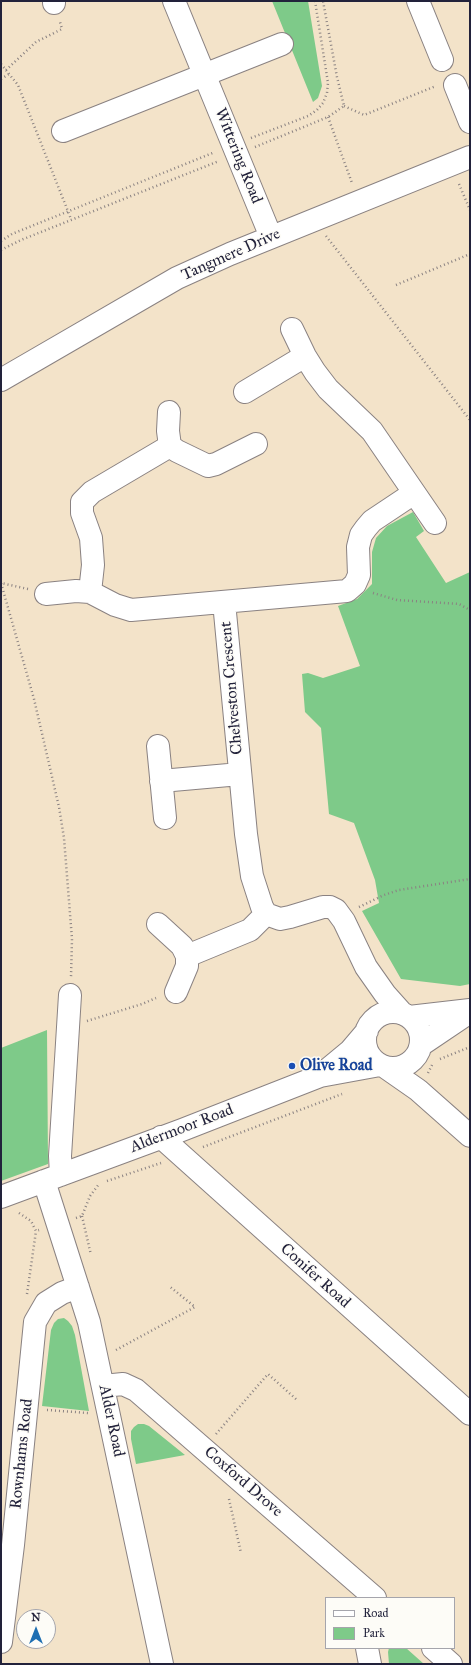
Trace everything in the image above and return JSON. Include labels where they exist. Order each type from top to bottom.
[{"type":"street","name":"Wittering Road","points":[[174,1],[271,237]]},
{"type":"street","points":[[418,1],[442,60]]},
{"type":"street","points":[[63,131],[205,76],[282,44]]},
{"type":"street","points":[[448,84],[470,122]]},
{"type":"street","name":"Tangmere Drive","points":[[2,377],[177,278],[271,237],[461,160]]},
{"type":"street","points":[[292,329],[305,356],[328,389],[372,431],[435,524]]},
{"type":"street","points":[[245,392],[305,356]]},
{"type":"street","points":[[169,412],[168,431],[170,446],[208,466],[216,464],[256,444]]},
{"type":"street","points":[[90,592],[93,565],[91,538],[82,513],[82,502],[92,492],[170,446]]},
{"type":"street","points":[[356,584],[359,574],[359,542],[366,528],[372,521],[414,493]]},
{"type":"street","name":"Chelveston Crescent","points":[[46,594],[76,591],[90,592],[115,605],[130,610],[347,591],[356,584]]},
{"type":"street","name":"Chelveston Crescent","points":[[224,602],[249,859],[256,890],[266,914]]},
{"type":"street","points":[[158,746],[165,818]]},
{"type":"street","name":"Chelveston Crescent","points":[[161,781],[240,774]]},
{"type":"street","points":[[187,956],[250,930],[266,914],[280,919],[323,907],[330,907],[336,910],[341,916],[366,967],[385,994],[405,1015],[414,1021],[420,1032],[419,1066],[470,1136]]},
{"type":"street","points":[[158,924],[182,946],[187,956],[187,966],[176,992]]},
{"type":"street","points":[[366,967],[371,1001],[369,1027],[365,1038],[367,1051],[374,1061],[382,1066],[419,1066],[470,1011]]},
{"type":"street","name":"Alder Road","points":[[70,995],[60,1156],[52,1178],[58,1226],[89,1322],[162,1664]]},
{"type":"street","points":[[405,1015],[470,1011]]},
{"type":"street","name":"Aldermoor Road","points":[[320,1076],[350,1051],[377,1018],[384,1014],[393,1012],[405,1015]]},
{"type":"street","name":"Aldermoor Road","points":[[1,1197],[161,1138],[320,1076],[382,1066],[394,1069],[404,1067],[412,1062],[419,1066]]},
{"type":"street","name":"Conifer Road","points":[[161,1138],[470,1414]]},
{"type":"street","name":"Rownhams Road","points":[[1,1642],[8,1512],[27,1407],[35,1322],[46,1303],[62,1293],[78,1287]]},
{"type":"street","name":"Coxford Drove","points":[[103,1386],[123,1384],[136,1390],[374,1597]]},
{"type":"street","points":[[367,1649],[370,1664]]},
{"type":"street","points":[[434,1649],[451,1664]]},
{"type":"path","points":[[1,250],[21,240],[235,149],[308,116],[317,110],[323,103],[327,93],[328,83],[315,1]]},
{"type":"path","points":[[323,1],[344,106]]},
{"type":"path","points":[[6,70],[36,42],[62,28],[54,2]]},
{"type":"path","points":[[1,64],[18,85],[71,220]]},
{"type":"path","points":[[1,79],[9,74]]},
{"type":"path","points":[[344,106],[364,115],[448,84]]},
{"type":"path","points":[[1,241],[12,234],[68,212],[235,149],[328,117],[344,106]]},
{"type":"path","points":[[328,117],[359,202]]},
{"type":"path","points":[[461,160],[470,210]]},
{"type":"path","points":[[313,220],[470,420]]},
{"type":"path","points":[[396,285],[470,254]]},
{"type":"path","points":[[46,594],[1,583],[34,699],[64,838],[72,939],[70,995]]},
{"type":"path","points":[[356,584],[364,590],[397,600],[459,604],[470,610]]},
{"type":"path","points":[[341,916],[384,895],[399,890],[470,879]]},
{"type":"path","points":[[68,1027],[142,1004],[170,991],[176,992]]},
{"type":"path","points":[[419,1066],[428,1076],[432,1064],[446,1055],[470,1047]]},
{"type":"path","points":[[36,1231],[58,1226],[82,1216],[90,1196],[97,1185],[181,1156],[344,1093]]},
{"type":"path","points":[[17,1212],[31,1221],[36,1231],[26,1307],[37,1320]]},
{"type":"path","points":[[98,1360],[195,1308],[169,1286]]},
{"type":"path","points":[[204,1448],[268,1374],[297,1400]]},
{"type":"path","points":[[27,1407],[89,1414],[109,1413]]},
{"type":"path","points":[[228,1494],[241,1553]]},
{"type":"green space","points":[[272,1],[308,1],[322,86],[318,98],[313,102]]},
{"type":"green space","points":[[413,512],[424,531],[416,537],[446,583],[470,572],[470,984],[460,986],[401,979],[362,911],[379,903],[375,880],[354,823],[329,814],[321,728],[305,712],[302,674],[308,673],[323,678],[360,666],[338,606],[357,599],[372,584],[372,552],[376,538],[387,526]]},
{"type":"green space","points":[[47,1030],[48,1164],[1,1181],[1,1048]]},
{"type":"green space","points":[[64,1318],[72,1326],[75,1335],[89,1411],[42,1406],[51,1330],[54,1323],[58,1319]]},
{"type":"green space","points":[[138,1424],[149,1426],[185,1455],[136,1464],[131,1431]]},
{"type":"green space","points":[[389,1649],[407,1649],[424,1664],[389,1664]]},
{"type":"place","name":"Olive Road","points":[[292,1066]]}]
